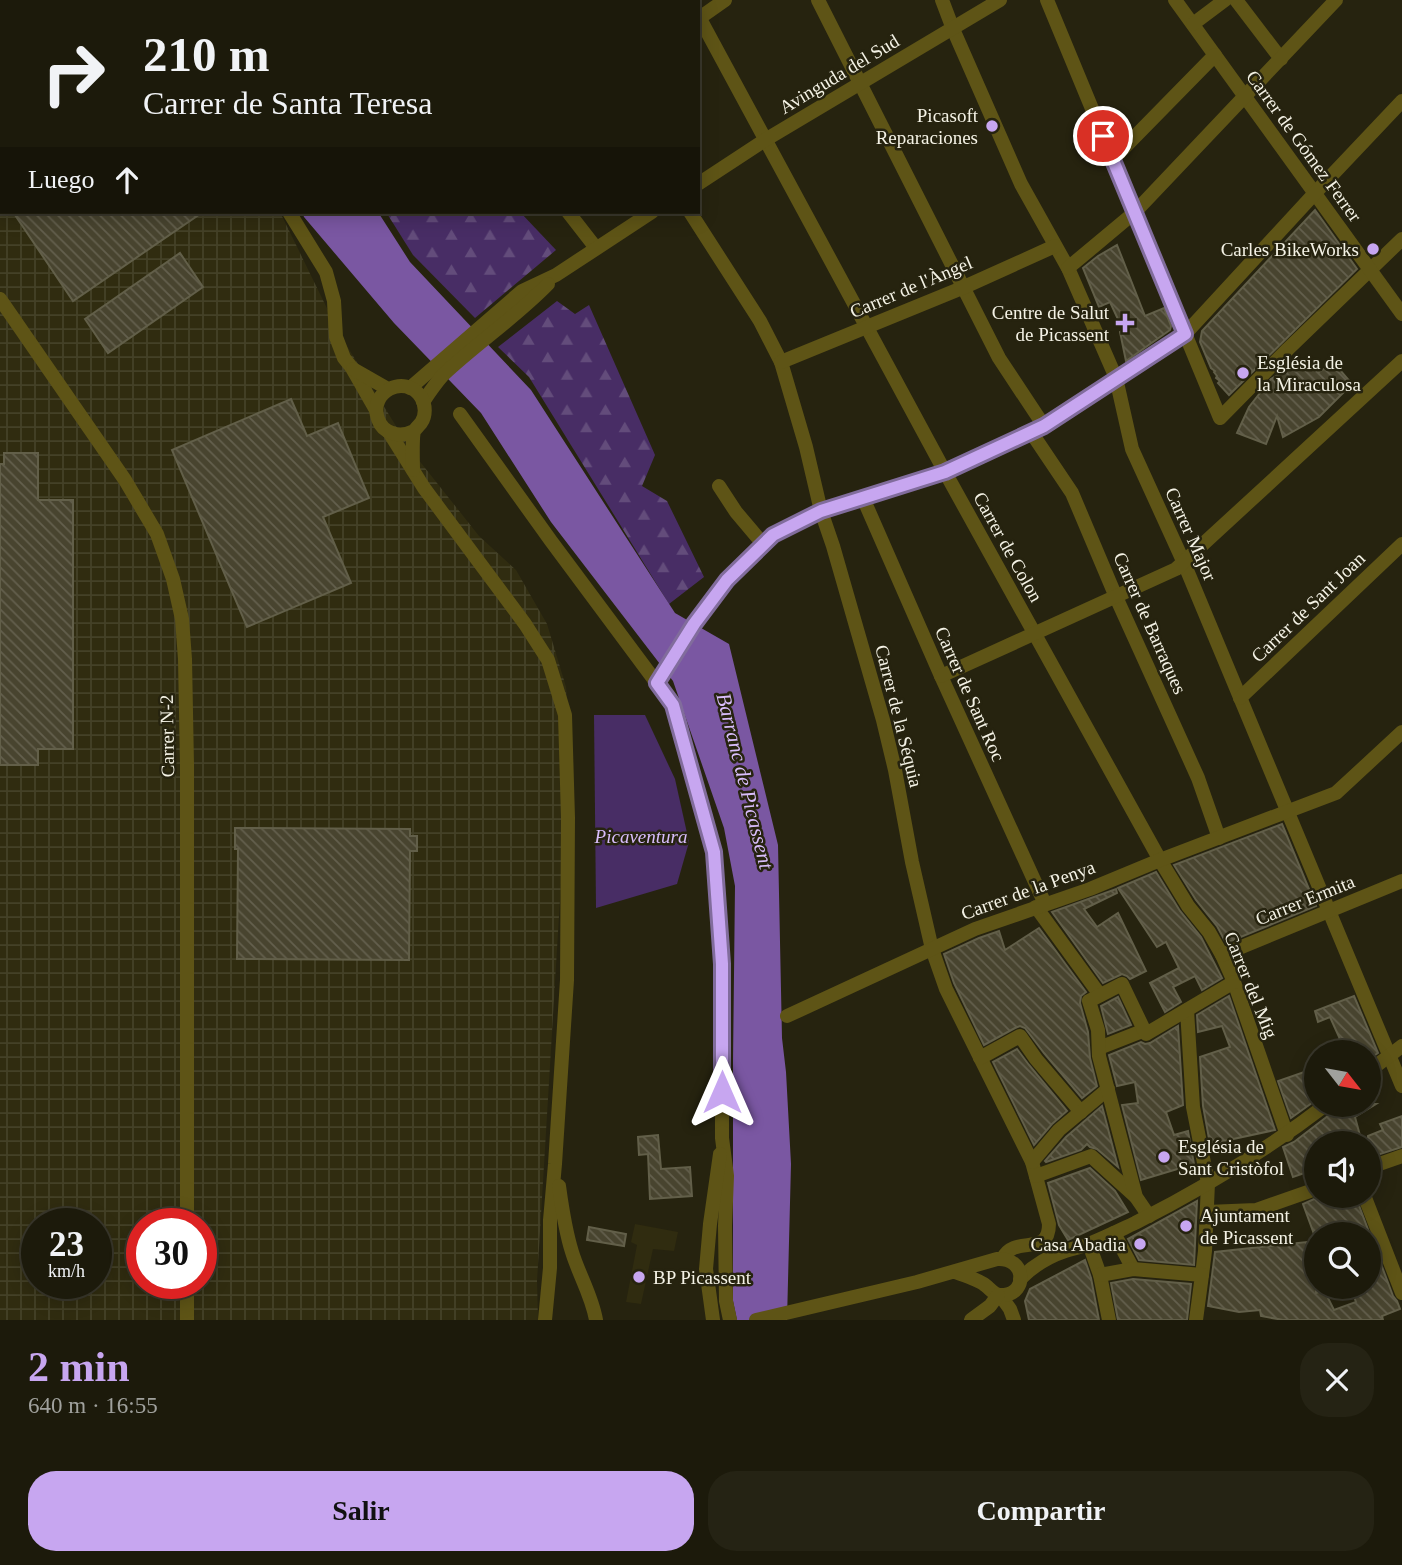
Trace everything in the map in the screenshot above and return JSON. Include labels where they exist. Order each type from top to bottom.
[{"type":"street","points":[[700,16],[725,0]]},
{"type":"street","name":"Carrer de Barraques","points":[[818,0],[962,288],[1072,493],[1198,778],[1219,838]]},
{"type":"street","name":"Carrer Major","points":[[942,0],[1021,184],[1068,268],[1116,378],[1132,449],[1184,563],[1402,1086]]},
{"type":"street","name":"Avinguda del Sud","points":[[700,183],[765,140],[1000,0]]},
{"type":"street","points":[[1047,0],[1220,418],[1402,239]]},
{"type":"street","name":"Carrer de Gómez Ferrer","points":[[1175,0],[1402,314]]},
{"type":"street","points":[[1192,24],[1225,0]]},
{"type":"street","points":[[1236,0],[1281,59]]},
{"type":"street","points":[[1068,268],[1135,212],[1336,0]]},
{"type":"street","name":"Carrer de Colon","points":[[700,19],[945,472],[1160,860]]},
{"type":"street","points":[[1113,159],[1215,55]]},
{"type":"street","points":[[657,683],[694,624],[727,580],[773,535],[821,511],[945,472],[1038,429],[1185,334],[1402,102]]},
{"type":"street","points":[[290,214],[326,272],[334,301],[336,337],[344,358],[376,410],[380,424],[389,432],[413,472],[525,624],[548,660],[565,715],[568,818],[567,980],[545,1320]]},
{"type":"street","points":[[570,214],[596,248]]},
{"type":"street","points":[[410,388],[437,373],[493,331],[526,298],[556,275],[649,214]]},
{"type":"street","name":"Carrer de la Séquia","points":[[691,214],[760,321],[781,362],[806,447],[821,511],[883,720],[932,949],[946,989],[1034,1169],[1049,1233],[1041,1243],[1014,1247],[998,1260]]},
{"type":"street","name":"Carrer de l'Àngel","points":[[781,362],[962,288],[1055,246]]},
{"type":"street","name":"Carrer N-2","points":[[0,299],[125,481],[157,534],[173,579],[183,619],[187,765],[187,1208]]},
{"type":"street","points":[[941,676],[1176,569],[1402,361]]},
{"type":"street","points":[[352,368],[388,389]]},
{"type":"street","points":[[423,401],[437,373]]},
{"type":"street","points":[[376,410],[377,401],[384,392],[400,385],[421,396],[425,411],[423,419],[414,431],[397,435],[389,432]]},
{"type":"street","points":[[460,414],[673,705],[714,852],[722,964],[722,1138],[727,1176],[726,1301],[730,1320]]},
{"type":"street","points":[[413,472],[414,431]]},
{"type":"street","points":[[719,486],[736,512],[764,544]]},
{"type":"street","name":"Carrer de Sant Roc","points":[[863,498],[1041,905],[1100,995]]},
{"type":"street","name":"Carrer de Sant Joan","points":[[1241,698],[1402,544]]},
{"type":"street","name":"Carrer de la Penya","points":[[787,1016],[975,929],[1090,888],[1336,793],[1402,732]]},
{"type":"street","name":"Carrer del Mig","points":[[1160,860],[1222,955],[1234,982],[1287,1135]]},
{"type":"street","name":"Carrer Ermita","points":[[1222,955],[1402,881]]},
{"type":"street","points":[[1136,1197],[1089,1001],[1122,984],[1146,1034],[1234,982]]},
{"type":"street","points":[[1187,1010],[1193,1107],[1208,1183],[1205,1251],[1196,1320]]},
{"type":"street","points":[[1099,1048],[1144,1030]]},
{"type":"street","points":[[980,1058],[1020,1036],[1081,1112]]},
{"type":"street","points":[[1381,1063],[1402,1046]]},
{"type":"street","points":[[1034,1169],[1059,1130],[1108,1088]]},
{"type":"street","points":[[971,1320],[1044,1259],[1089,1244],[1149,1216],[1287,1135],[1310,1117]]},
{"type":"street","points":[[713,1320],[706,1269],[722,1138]]},
{"type":"street","points":[[1034,1169],[1091,1156],[1136,1197],[1149,1216]]},
{"type":"street","points":[[1381,1163],[1402,1156]]},
{"type":"street","points":[[555,1164],[572,1253],[599,1316]]},
{"type":"street","points":[[1207,1212],[1256,1210],[1304,1194]]},
{"type":"street","points":[[1369,1208],[1402,1293]]},
{"type":"street","points":[[1114,1233],[1133,1269]]},
{"type":"street","points":[[1089,1244],[1100,1275],[1109,1320]]},
{"type":"street","points":[[985,1285],[985,1269],[998,1260]]},
{"type":"street","points":[[755,1320],[998,1260],[1014,1262],[1012,1314]]},
{"type":"street","points":[[1100,1275],[1133,1269],[1202,1275]]},
{"type":"street","points":[[955,1272],[985,1285],[988,1289],[1014,1282]]},
{"type":"street","points":[[187,1299],[187,1320]]},
{"type":"shaded area","points":[[0,214],[281,214],[339,333],[410,449],[479,536],[516,570],[547,624],[566,687],[569,783],[537,1281],[538,1320],[0,1320]]},
{"type":"shaded area","name":"BP Picassent","points":[[635,1224],[678,1232],[674,1251],[653,1249],[641,1304],[626,1302],[637,1245],[631,1242]]},
{"type":"green space","points":[[387,214],[522,214],[556,250],[475,318],[413,255]]},
{"type":"green space","points":[[557,301],[575,314],[589,305],[655,455],[642,486],[667,501],[704,577],[669,604],[529,377],[498,347]]},
{"type":"green space","name":"Picaventura","points":[[594,715],[645,715],[675,779],[689,842],[677,884],[596,908]]},
{"type":"water","name":"Barranc de Picassent","points":[[303,214],[379,214],[410,262],[531,390],[675,613],[729,644],[778,845],[782,1038],[791,1164],[787,1320],[737,1320],[733,1301],[735,886],[724,828],[673,681],[551,522],[481,413],[394,323]]},
{"type":"building","points":[[1315,210],[1357,269],[1229,395],[1218,383],[1220,381],[1216,378],[1200,342],[1202,331]]},
{"type":"building","points":[[14,214],[200,214],[73,301]]},
{"type":"building","points":[[1117,245],[1145,316],[1164,308],[1171,326],[1170,330],[1126,361],[1120,332],[1123,330],[1110,302],[1099,307],[1083,268]]},
{"type":"building","points":[[180,253],[203,287],[108,353],[85,319]]},
{"type":"building","points":[[1309,357],[1319,372],[1334,363],[1352,384],[1319,417],[1283,437],[1277,416],[1266,444],[1237,433],[1249,407],[1271,379]]},
{"type":"building","points":[[291,399],[307,436],[338,423],[369,498],[323,517],[351,583],[247,627],[172,450]]},
{"type":"building","points":[[4,453],[38,453],[38,500],[73,500],[73,749],[38,749],[38,765],[0,765],[0,464],[4,464]]},
{"type":"building","points":[[1282,824],[1316,906],[1226,943],[1174,865]]},
{"type":"building","points":[[235,828],[410,829],[410,836],[417,836],[417,851],[410,851],[409,960],[237,959],[238,849],[235,849]]},
{"type":"building","points":[[1156,872],[1180,911],[1201,937],[1222,978],[1202,990],[1195,976],[1173,987],[1181,1002],[1165,1012],[1150,983],[1179,968],[1166,942],[1157,947],[1118,888]]},
{"type":"building","points":[[1116,889],[1117,893],[1084,909],[1097,927],[1118,913],[1146,971],[1130,979],[1122,974],[1103,983],[1052,912]]},
{"type":"building","points":[[1039,928],[1086,992],[1081,996],[1080,1003],[1097,1086],[1082,1098],[1025,1028],[1015,1028],[984,1045],[954,983],[944,954],[999,931],[1005,950]]},
{"type":"building","points":[[1229,996],[1275,1130],[1210,1144],[1203,1106],[1200,1057],[1230,1047],[1222,1026],[1198,1032],[1197,1015]]},
{"type":"building","points":[[1354,996],[1373,1040],[1338,1040],[1340,1039],[1330,1017],[1318,1022],[1315,1011]]},
{"type":"building","points":[[1118,997],[1131,1025],[1108,1034],[1101,1006]]},
{"type":"building","points":[[1178,1026],[1183,1105],[1166,1112],[1174,1135],[1188,1131],[1194,1164],[1141,1180],[1122,1105],[1138,1103],[1135,1082],[1117,1086],[1109,1055],[1141,1042],[1150,1043]]},
{"type":"building","points":[[1017,1049],[1067,1111],[1034,1145],[993,1062]]},
{"type":"building","points":[[1304,1072],[1304,1109],[1291,1118],[1278,1081]]},
{"type":"building","points":[[1102,1106],[1118,1167],[1087,1144],[1081,1150],[1045,1161],[1066,1137]]},
{"type":"building","points":[[1402,1116],[1402,1147],[1381,1154],[1380,1131],[1383,1130],[1380,1124]]},
{"type":"building","points":[[1326,1117],[1355,1117],[1359,1131],[1308,1131]]},
{"type":"building","points":[[1304,1134],[1304,1173],[1293,1177],[1283,1147]]},
{"type":"building","points":[[658,1135],[661,1169],[690,1167],[692,1196],[650,1199],[648,1154],[639,1155],[638,1137]]},
{"type":"building","points":[[1090,1168],[1115,1191],[1128,1212],[1068,1240],[1059,1225],[1048,1183]]},
{"type":"building","points":[[1197,1201],[1194,1265],[1139,1260],[1128,1239]]},
{"type":"building","points":[[1304,1208],[1360,1208],[1365,1222],[1310,1222]]},
{"type":"building","points":[[589,1227],[626,1234],[624,1246],[587,1240]]},
{"type":"building","points":[[1304,1242],[1304,1299],[1328,1299],[1334,1310],[1356,1302],[1355,1299],[1381,1299],[1381,1264],[1400,1309],[1382,1316],[1383,1320],[1283,1320],[1261,1316],[1260,1310],[1239,1312],[1208,1306],[1215,1252]]},
{"type":"building","points":[[1085,1260],[1099,1320],[1029,1320],[1025,1301],[1030,1289]]},
{"type":"building","points":[[1133,1279],[1191,1284],[1187,1320],[1118,1320],[1111,1283]]},
{"type":"place","name":"Picasoft Reparaciones","points":[[992,126]]},
{"type":"place","name":"Carles BikeWorks","points":[[1373,249]]},
{"type":"place","name":"Centre de Salut de Picassent","points":[[1125,323]]},
{"type":"place","name":"Església de la Miraculosa","points":[[1243,373]]},
{"type":"place","name":"Església de Sant Cristòfol","points":[[1164,1157]]},
{"type":"place","name":"Ajuntament de Picassent","points":[[1186,1226]]},
{"type":"place","name":"Casa Abadia","points":[[1140,1244]]},
{"type":"place","name":"BP Picassent","points":[[639,1277]]},
{"type":"route","points":[[722,1092],[722,964],[714,852],[673,705],[657,683],[694,624],[727,580],[773,535],[821,511],[945,472],[1044,426],[1185,334],[1103,136]]}]
